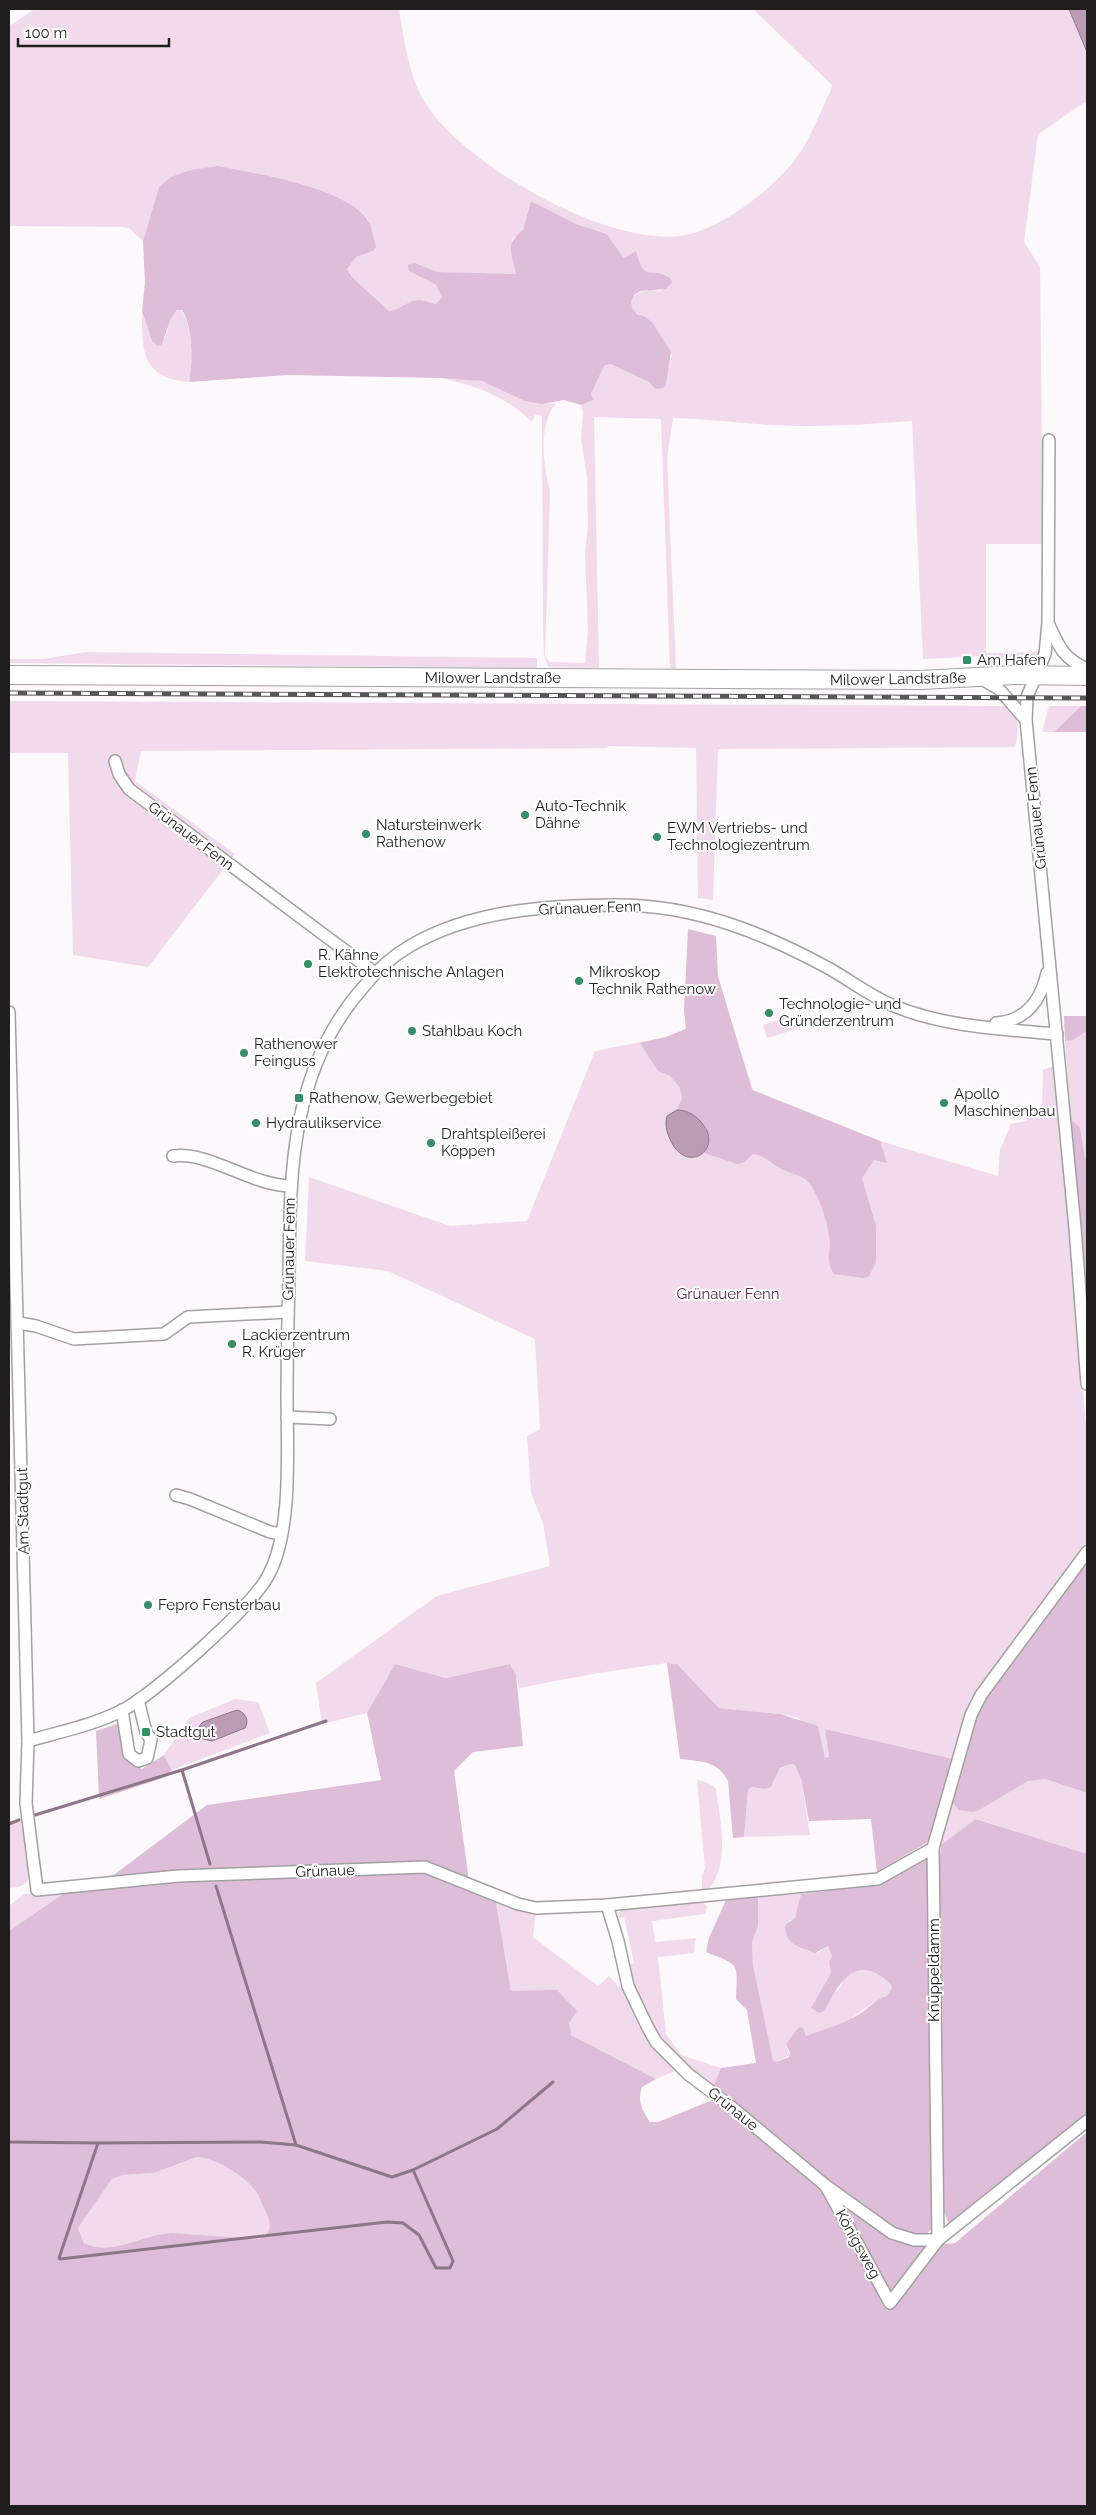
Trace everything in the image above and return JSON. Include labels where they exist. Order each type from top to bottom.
[{"type":"main road","name":"Milower Landstraße","points":[[9,676],[911,680],[1037,675],[1087,676]]},
{"type":"street","points":[[1037,675],[1045,654],[1048,623],[1049,440]]},
{"type":"street","points":[[1048,623],[1061,651],[1077,664],[1087,669]]},
{"type":"street","name":"Grünauer Fenn","points":[[28,1741],[122,1710],[138,1700],[183,1664],[256,1592],[267,1579],[274,1564],[285,1510],[290,1186],[302,1104],[316,1060],[333,1025],[353,997],[375,973],[409,947],[466,922],[550,908],[640,905],[678,910],[751,930],[806,956],[892,1006],[924,1016],[976,1025],[1057,1034],[1026,720],[1027,697],[1037,675]]},
{"type":"street","name":"Milower Landstraße","points":[[978,677],[999,689],[1026,720]]},
{"type":"street","name":"Grünauer Fenn","points":[[115,761],[119,774],[129,789],[375,973]]},
{"type":"street","name":"Grünauer Fenn","points":[[976,1025],[1003,1022],[1022,1015],[1031,1008],[1042,993],[1050,963]]},
{"type":"street","name":"Am Stadtgut","points":[[9,1012],[19,1323],[28,1741],[26,1804],[37,1890]]},
{"type":"street","points":[[1057,1034],[1087,1384]]},
{"type":"street","name":"Grünauer Fenn","points":[[173,1156],[183,1154],[196,1157],[254,1180],[290,1186]]},
{"type":"street","name":"Grünauer Fenn","points":[[19,1323],[36,1326],[74,1339],[164,1334],[188,1317],[288,1312]]},
{"type":"street","points":[[287,1417],[330,1419]]},
{"type":"street","points":[[176,1495],[270,1532],[281,1534]]},
{"type":"street","name":"Knüppeldamm","points":[[938,2240],[933,1848],[971,1715],[981,1695],[1087,1552]]},
{"type":"street","points":[[122,1710],[129,1754],[138,1760],[147,1758],[151,1740],[146,1732],[138,1700]]},
{"type":"street","name":"Grünaue","points":[[37,1890],[178,1876],[425,1867],[518,1904],[536,1908],[607,1905],[878,1879],[933,1848]]},
{"type":"street","name":"Grünaue","points":[[607,1905],[618,1941],[628,1986],[656,2042],[688,2074],[729,2105],[825,2185],[892,2233],[914,2240],[938,2240]]},
{"type":"street","points":[[938,2240],[1087,2122]]},
{"type":"street","name":"Königsweg","points":[[825,2185],[890,2303],[938,2240]]},
{"type":"green space","points":[[35,9],[399,9],[408,59],[416,85],[428,107],[448,130],[476,155],[509,179],[547,200],[586,218],[624,231],[659,236],[690,234],[705,229],[736,212],[767,189],[801,151],[831,90],[832,85],[753,9],[1069,9],[1087,52],[1087,105],[1085,102],[1038,134],[1024,242],[1040,267],[1043,544],[986,544],[986,653],[1039,652],[1033,658],[1000,659],[986,656],[923,659],[912,421],[808,426],[673,418],[667,458],[676,669],[670,668],[661,419],[594,417],[599,668],[548,667],[544,655],[543,627],[542,416],[535,415],[532,422],[512,405],[490,393],[441,378],[480,381],[533,401],[556,403],[546,422],[544,434],[545,469],[550,491],[545,656],[550,662],[585,663],[588,629],[585,554],[588,525],[587,478],[581,439],[583,412],[581,405],[592,400],[591,394],[604,366],[610,364],[649,382],[655,389],[666,385],[667,372],[672,356],[644,316],[636,313],[630,304],[635,295],[642,292],[650,290],[661,291],[667,276],[647,272],[639,262],[625,259],[607,234],[576,224],[531,201],[523,231],[512,239],[516,274],[438,272],[415,263],[409,271],[436,285],[442,297],[436,304],[424,300],[416,300],[389,311],[352,277],[347,268],[356,257],[373,251],[376,247],[368,220],[347,203],[159,187],[143,241],[129,228],[122,227],[9,226],[9,26]]},
{"type":"green space","points":[[177,310],[181,310],[185,317],[190,335],[191,365],[189,382],[173,379],[153,369],[144,350],[142,311],[152,341],[165,338],[171,318]]},
{"type":"green space","points":[[85,652],[537,658],[537,668],[9,663],[9,659],[44,659]]},
{"type":"green space","points":[[9,701],[1008,706],[1017,720],[1018,731],[1015,747],[718,749],[713,900],[698,898],[696,748],[608,746],[607,748],[141,751],[135,781],[235,854],[148,967],[73,955],[68,753],[9,753]]},
{"type":"green space","points":[[1049,706],[1081,706],[1054,732],[1042,732]]},
{"type":"green space","name":"Grünauer Fenn","points":[[728,1012],[753,1090],[880,1141],[998,1176],[1000,1150],[1011,1124],[1026,1121],[1029,1110],[1042,1108],[1043,1070],[1053,1066],[1059,1110],[1087,1438],[1087,1543],[1079,1559],[975,1693],[965,1714],[953,1759],[825,1729],[829,1758],[825,1759],[799,1718],[780,1714],[719,1708],[677,1664],[667,1663],[598,1673],[519,1688],[516,1674],[510,1664],[446,1678],[395,1664],[367,1713],[322,1724],[316,1683],[437,1596],[550,1566],[543,1523],[531,1493],[527,1436],[540,1429],[535,1339],[388,1271],[305,1261],[309,1177],[450,1226],[527,1221],[595,1051],[666,1037]]},
{"type":"green space","points":[[792,1015],[796,1029],[767,1038],[763,1025]]},
{"type":"green space","points":[[1087,1031],[1087,1160],[1085,1158],[1080,1127],[1071,1120],[1065,1041],[1073,1040]]},
{"type":"green space","points":[[235,1699],[258,1702],[270,1733],[172,1770],[164,1755],[189,1718]],"holes":[[[245,1714],[247,1720],[245,1728],[207,1741]]]},
{"type":"green space","points":[[791,1764],[795,1765],[801,1779],[810,1835],[744,1837],[748,1790],[751,1787],[764,1789],[774,1783],[779,1770]]},
{"type":"green space","points":[[697,1779],[712,1785],[716,1789],[722,1842],[720,1868],[708,1890],[702,1891],[702,1875],[705,1869]]},
{"type":"green space","points":[[1045,1779],[1087,1793],[1087,1854],[977,1819],[941,1845],[951,1802],[973,1812],[1028,1781]]},
{"type":"green space","points":[[22,1817],[28,1850],[29,1876],[23,1885],[9,1888],[9,1822]]},
{"type":"green space","points":[[66,1892],[9,1931],[9,1906],[24,1894]]},
{"type":"green space","points":[[801,1894],[796,1918],[788,1921],[818,1953],[828,1946],[832,1956],[829,1962],[831,1973],[811,2008],[835,1993],[846,1976],[853,1971],[873,1972],[885,1979],[892,1988],[887,1996],[875,2001],[846,2021],[786,2046],[790,2055],[776,2062],[773,2060],[753,1965],[752,1943],[758,1926],[758,1896]]},
{"type":"green space","points":[[701,1901],[707,1906],[705,1914],[652,1921],[655,1942],[696,1938],[694,1953],[658,1957],[666,2034],[681,2055],[721,2068],[713,2087],[682,2060],[649,2020],[634,1986],[628,1965],[634,1963],[624,1917],[619,1918],[618,1915],[622,1908]]},
{"type":"green space","points":[[496,1902],[512,1909],[536,1911],[533,1937],[598,1986],[609,1976],[627,1995],[639,2027],[678,2070],[656,2079],[571,2035],[557,1991],[511,1991]]},
{"type":"green space","points":[[197,2157],[221,2164],[245,2180],[260,2199],[270,2221],[270,2230],[267,2234],[259,2239],[172,2233],[161,2234],[116,2246],[94,2247],[84,2243],[78,2228],[112,2179],[123,2175],[154,2173]]},
{"type":"shaded area","points":[[1069,9],[1087,9],[1087,52]]},
{"type":"shaded area","points":[[217,166],[299,184],[341,199],[358,209],[368,221],[376,247],[373,251],[356,257],[347,269],[352,277],[389,311],[416,300],[424,300],[436,304],[442,297],[436,285],[409,271],[408,265],[415,263],[438,272],[516,274],[511,255],[511,245],[517,235],[523,230],[531,201],[576,224],[607,234],[624,258],[636,251],[642,268],[670,278],[672,282],[666,289],[641,291],[634,295],[631,301],[632,308],[637,314],[644,316],[652,322],[671,352],[666,384],[663,388],[655,389],[649,382],[610,364],[604,366],[591,394],[593,400],[581,405],[564,400],[542,404],[525,401],[482,381],[441,378],[288,375],[189,382],[191,345],[186,317],[182,310],[177,310],[171,318],[162,344],[158,346],[152,341],[142,311],[145,283],[143,241],[159,187],[171,177],[191,170]]},
{"type":"shaded area","points":[[1081,706],[1087,706],[1087,732],[1054,732]]},
{"type":"shaded area","points":[[688,929],[716,936],[718,976],[752,1090],[880,1141],[887,1163],[874,1160],[862,1178],[876,1226],[876,1262],[869,1276],[864,1278],[834,1274],[829,1263],[830,1244],[826,1219],[819,1200],[805,1179],[783,1170],[757,1155],[753,1154],[743,1163],[737,1164],[704,1153],[707,1147],[707,1128],[689,1112],[677,1110],[682,1098],[680,1088],[670,1076],[658,1071],[640,1043],[666,1037],[686,1029],[684,1010]]},
{"type":"shaded area","points":[[1064,1016],[1087,1016],[1087,1031],[1073,1040],[1065,1041]]},
{"type":"shaded area","points":[[677,1110],[692,1114],[707,1130],[709,1139],[707,1147],[703,1153],[696,1157],[688,1157],[680,1153],[670,1138],[666,1127],[667,1116]]},
{"type":"shaded area","points":[[1071,1120],[1080,1127],[1085,1158],[1087,1160],[1087,1322]]},
{"type":"shaded area","points":[[1087,1560],[1087,1793],[1045,1779],[1028,1781],[979,1810],[973,1812],[959,1810],[952,1802],[980,1704]]},
{"type":"shaded area","points":[[667,1663],[677,1664],[719,1708],[780,1714],[818,1726],[825,1758],[829,1757],[825,1729],[953,1759],[931,1840],[877,1872],[871,1819],[809,1821],[801,1779],[795,1765],[791,1764],[780,1768],[771,1787],[764,1789],[751,1787],[748,1790],[744,1837],[733,1838],[728,1781],[724,1774],[708,1763],[680,1759]]},
{"type":"shaded area","points":[[395,1664],[446,1678],[510,1664],[516,1674],[523,1746],[473,1752],[454,1771],[469,1881],[426,1864],[107,1880],[207,1805],[381,1780],[367,1713]]},
{"type":"shaded area","points":[[237,1710],[246,1717],[245,1728],[212,1741],[203,1739],[198,1730],[203,1722]]},
{"type":"shaded area","points":[[119,1723],[124,1759],[142,1769],[164,1755],[172,1770],[163,1778],[99,1799],[96,1731]]},
{"type":"shaded area","points":[[976,1819],[1087,1854],[1087,2113],[959,2221],[948,2222],[944,2212],[938,2001],[940,1856],[941,1845]]},
{"type":"shaded area","points":[[928,1857],[928,1997],[935,2218],[930,2231],[922,2237],[894,2229],[827,2181],[713,2087],[721,2068],[756,2063],[747,2010],[736,1999],[737,1978],[734,1967],[726,1960],[706,1952],[709,1938],[726,1900],[758,1896],[758,1926],[752,1943],[753,1965],[773,2060],[776,2062],[789,2057],[790,2053],[786,2044],[799,2027],[803,2028],[806,2036],[841,2023],[855,2017],[876,2001],[887,1996],[892,1988],[887,1981],[875,1973],[865,1970],[857,1971],[838,1987],[824,2011],[819,2013],[811,2008],[831,1973],[829,1962],[832,1956],[828,1946],[815,1953],[794,1944],[787,1937],[785,1925],[795,1918],[801,1894],[871,1885]]},
{"type":"shaded area","points":[[426,1870],[496,1902],[511,1991],[557,1990],[577,2011],[569,2023],[571,2035],[656,2079],[642,2087],[640,2097],[641,2105],[650,2122],[658,2122],[715,2099],[888,2236],[919,2247],[955,2243],[1087,2132],[1087,2506],[9,2506],[9,1931],[66,1892],[175,1880]],"holes":[[[197,2157],[221,2164],[238,2174],[256,2192],[270,2223],[269,2230],[264,2236],[259,2239],[172,2233],[161,2234],[116,2246],[94,2247],[84,2243],[78,2228],[112,2179],[123,2175],[154,2173]]]},
{"type":"waterway","points":[[35,1815],[182,1770],[326,1721]]},
{"type":"waterway","points":[[182,1770],[210,1864]]},
{"type":"waterway","points":[[9,1824],[19,1820]]},
{"type":"waterway","points":[[216,1886],[296,2145],[392,2177],[413,2170],[497,2129],[553,2082]]},
{"type":"waterway","points":[[9,2142],[98,2143],[60,2259],[387,2222],[403,2223],[419,2235],[436,2268],[450,2268],[453,2261],[413,2170]]},
{"type":"waterway","points":[[98,2143],[261,2142],[296,2145]]},
{"type":"railway","points":[[9,693],[1087,698]]},
{"type":"place","name":"Am Hafen","points":[[967,660]]},
{"type":"place","name":"Auto-Technik Dähne","points":[[525,815]]},
{"type":"place","name":"Natursteinwerk Rathenow","points":[[366,834]]},
{"type":"place","name":"EWM Vertriebs- und Technologiezentrum","points":[[657,837]]},
{"type":"place","name":"R. Kähne Elektrotechnische Anlagen","points":[[308,964]]},
{"type":"place","name":"Mikroskop Technik Rathenow","points":[[579,981]]},
{"type":"place","name":"Technologie- und Gründerzentrum","points":[[769,1013]]},
{"type":"place","name":"Stahlbau Koch","points":[[412,1031]]},
{"type":"place","name":"Rathenower Feinguss","points":[[244,1053]]},
{"type":"place","name":"Rathenow, Gewerbegebiet","points":[[299,1098]]},
{"type":"place","name":"Apollo Maschinenbau","points":[[944,1103]]},
{"type":"place","name":"Hydraulikservice","points":[[256,1123]]},
{"type":"place","name":"Drahtspleißerei Köppen","points":[[431,1143]]},
{"type":"place","name":"Lackierzentrum R. Krüger","points":[[232,1344]]},
{"type":"place","name":"Fepro Fensterbau","points":[[148,1605]]},
{"type":"place","name":"Stadtgut","points":[[146,1732]]}]
